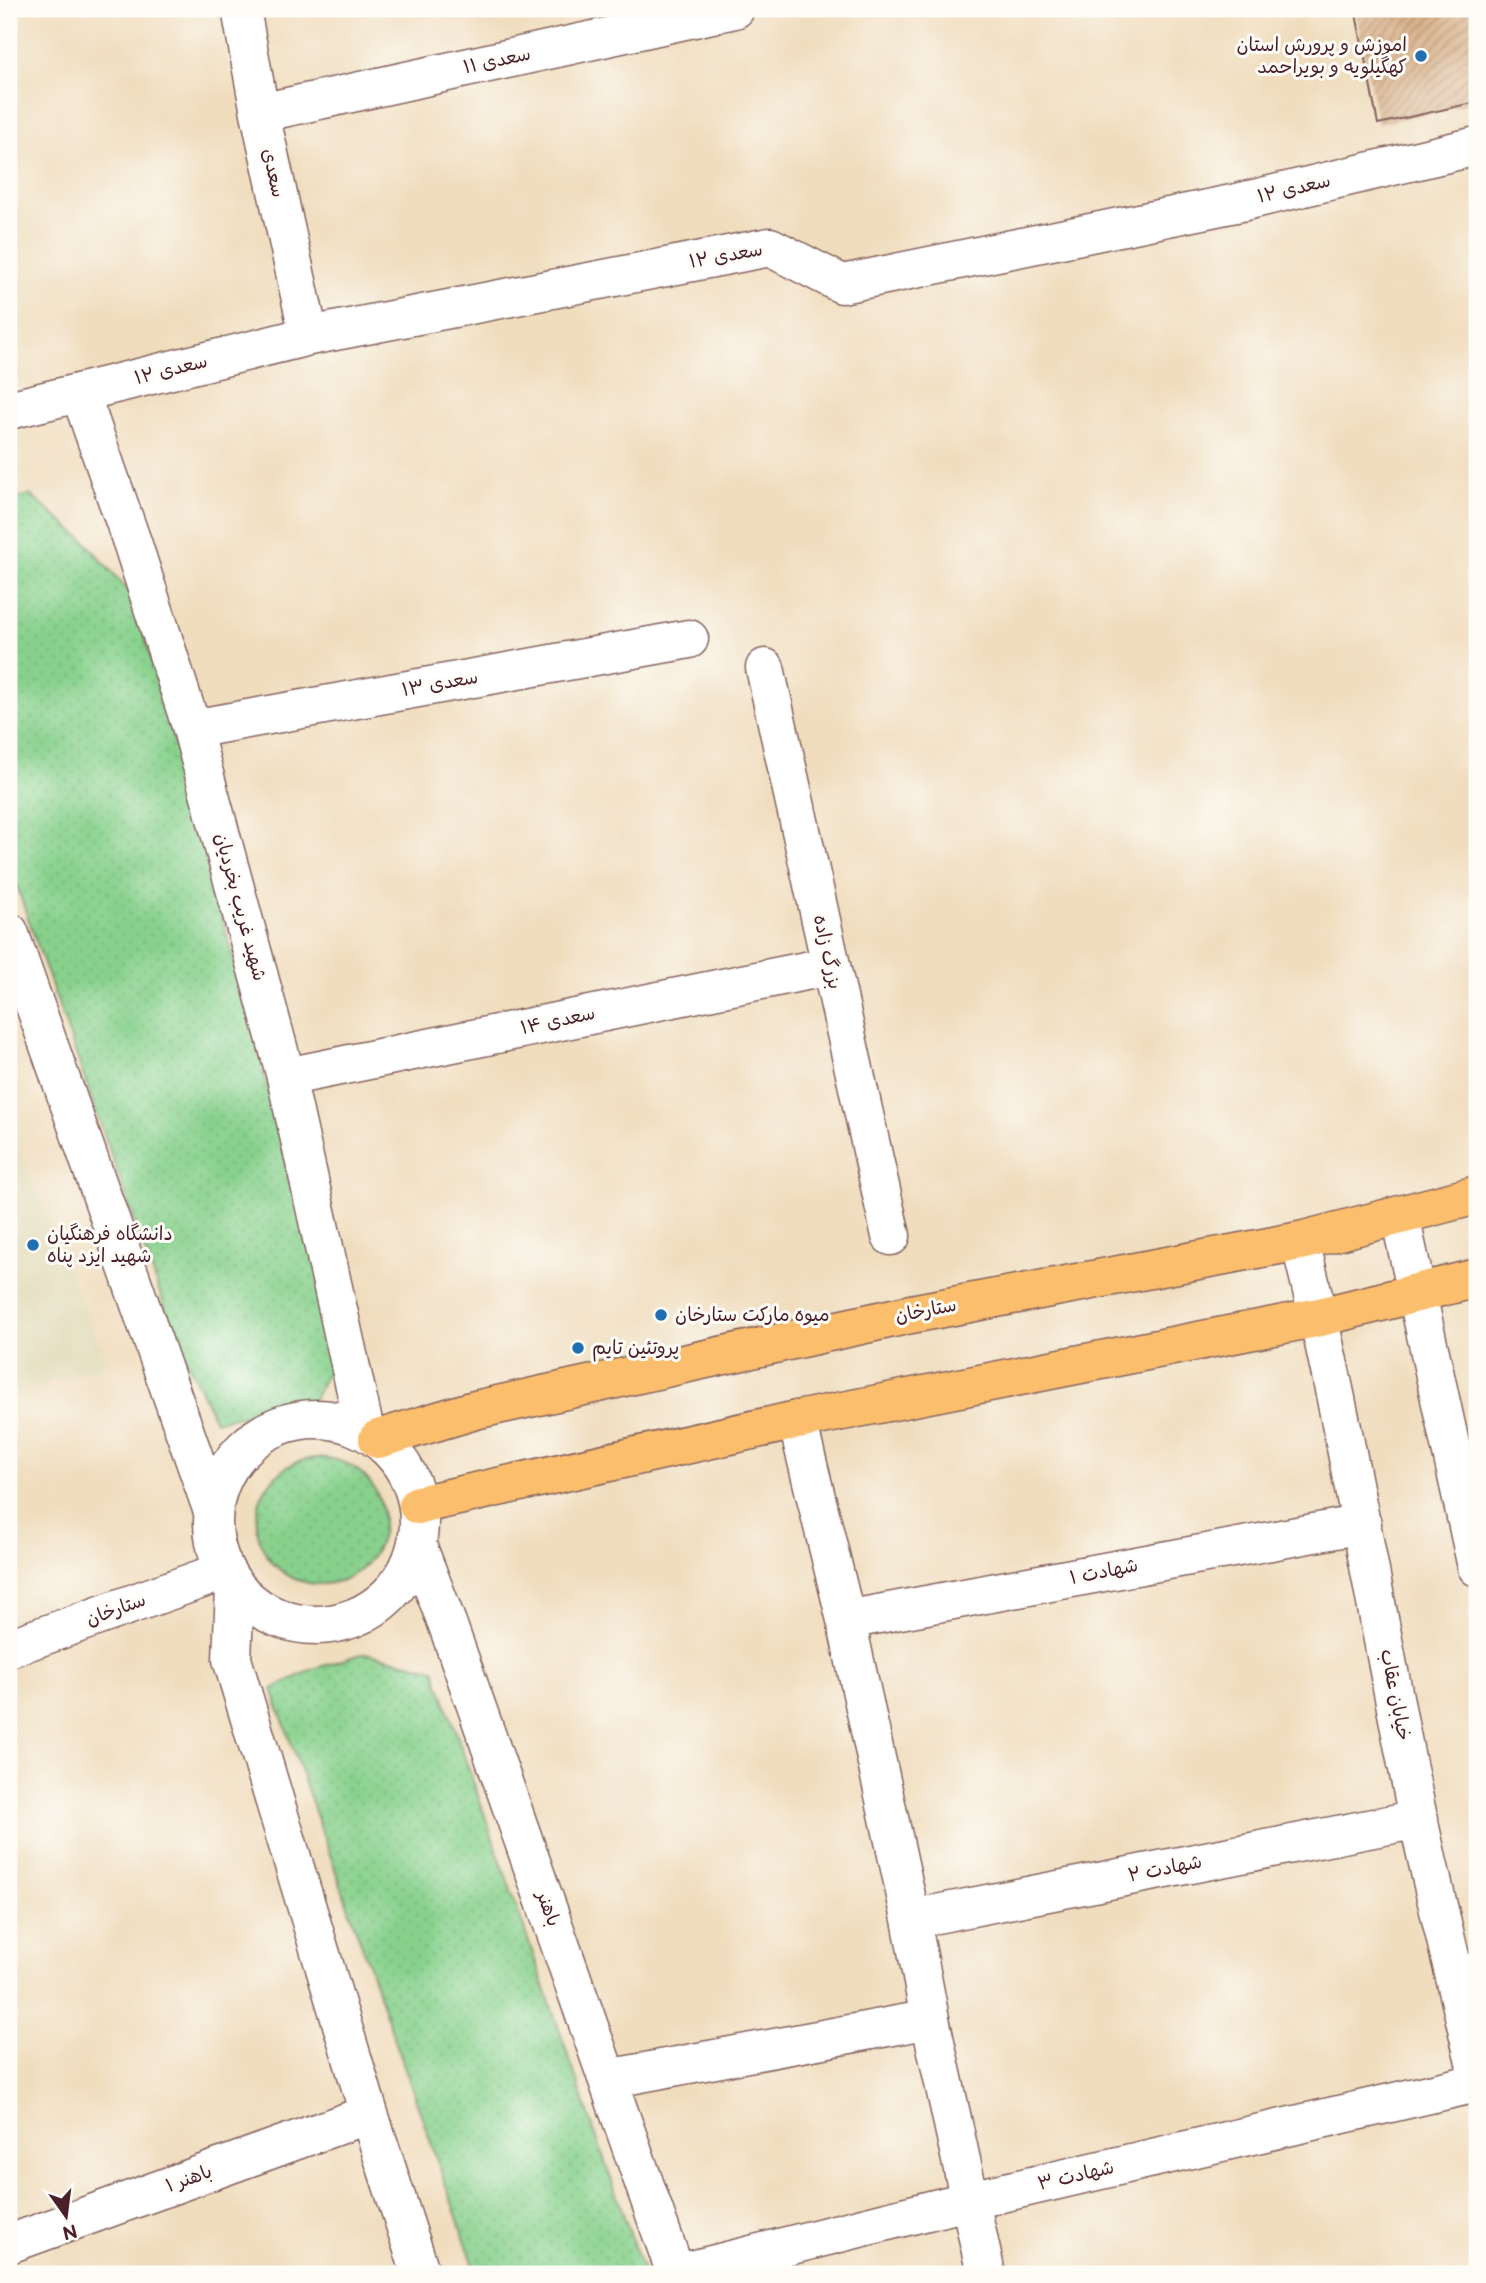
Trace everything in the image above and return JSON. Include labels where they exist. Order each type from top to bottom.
[{"type":"main road","name":"ستارخان","points":[[372,1435],[911,1314],[1300,1241],[1477,1195]]},
{"type":"main road","points":[[418,1505],[797,1420],[1320,1317],[1477,1278]]},
{"type":"street","name":"سعدی","points":[[242,9],[260,113],[309,336]]},
{"type":"street","name":"سعدی ۱۱","points":[[260,113],[734,9]]},
{"type":"street","name":"سعدی ۱۲","points":[[9,410],[309,336],[770,247],[842,284],[1241,202],[1477,146]]},
{"type":"street","name":"شهید غریب بخردیان","points":[[80,393],[133,545],[192,729],[286,1077],[372,1435]]},
{"type":"street","name":"سعدی ۱۳","points":[[192,729],[689,639]]},
{"type":"street","name":"بزرگ زاده","points":[[765,668],[891,1236]]},
{"type":"street","points":[[9,932],[212,1509],[213,1541],[229,1579],[232,1659],[369,2114],[421,2274]]},
{"type":"street","name":"سعدی ۱۴","points":[[286,1077],[830,965]]},
{"type":"street","points":[[1400,1216],[1477,1567]]},
{"type":"street","name":"خیابان عقاب","points":[[1300,1241],[1320,1317],[1419,1819],[1477,2071]]},
{"type":"street","points":[[212,1509],[226,1471],[251,1441],[287,1423],[327,1419],[372,1435],[397,1457],[410,1480],[418,1505],[417,1545],[404,1575],[383,1600],[355,1618],[323,1625],[290,1622],[260,1610],[229,1579]]},
{"type":"street","points":[[797,1420],[846,1620],[986,2274]]},
{"type":"street","name":"شهادت ۱","points":[[846,1620],[1362,1524]]},
{"type":"street","name":"باهنر","points":[[417,1545],[676,2274]]},
{"type":"street","name":"ستارخان","points":[[9,1648],[229,1579]]},
{"type":"street","name":"شهادت ۲","points":[[911,1919],[1419,1819]]},
{"type":"street","points":[[608,2079],[930,2019]]},
{"type":"street","name":"شهادت ۳","points":[[676,2274],[971,2200],[1477,2083]]},
{"type":"street","name":"باهنر ۱","points":[[9,2244],[369,2114]]},
{"type":"shaded area","name":"دانشگاه فرهنگیان شهید ایزد پناه","points":[[9,1125],[107,1364],[9,1394]]},
{"type":"green space","points":[[30,495],[84,540],[133,596],[195,815],[338,1351],[312,1403],[215,1421],[174,1333],[9,864],[9,499]]},
{"type":"green space","points":[[320,1458],[344,1463],[365,1476],[378,1497],[383,1521],[378,1545],[365,1566],[344,1579],[320,1584],[296,1579],[275,1566],[262,1545],[257,1521],[262,1497],[275,1476],[296,1463]]},
{"type":"green space","points":[[365,1653],[434,1669],[644,2274],[477,2274],[272,1689],[313,1669]]},
{"type":"building","name":"اموزش و پرورش استان کهگیلویه و بویراحمد","points":[[1355,9],[1477,9],[1477,102],[1378,124]]},
{"type":"place","name":"اموزش و پرورش استان کهگیلویه و بویراحمد","points":[[1421,56]]},
{"type":"place","name":"دانشگاه فرهنگیان شهید ایزد پناه","points":[[33,1245]]},
{"type":"place","name":"میوه مارکت ستارخان","points":[[661,1315]]},
{"type":"place","name":"پروتئین تایم","points":[[578,1348]]}]
